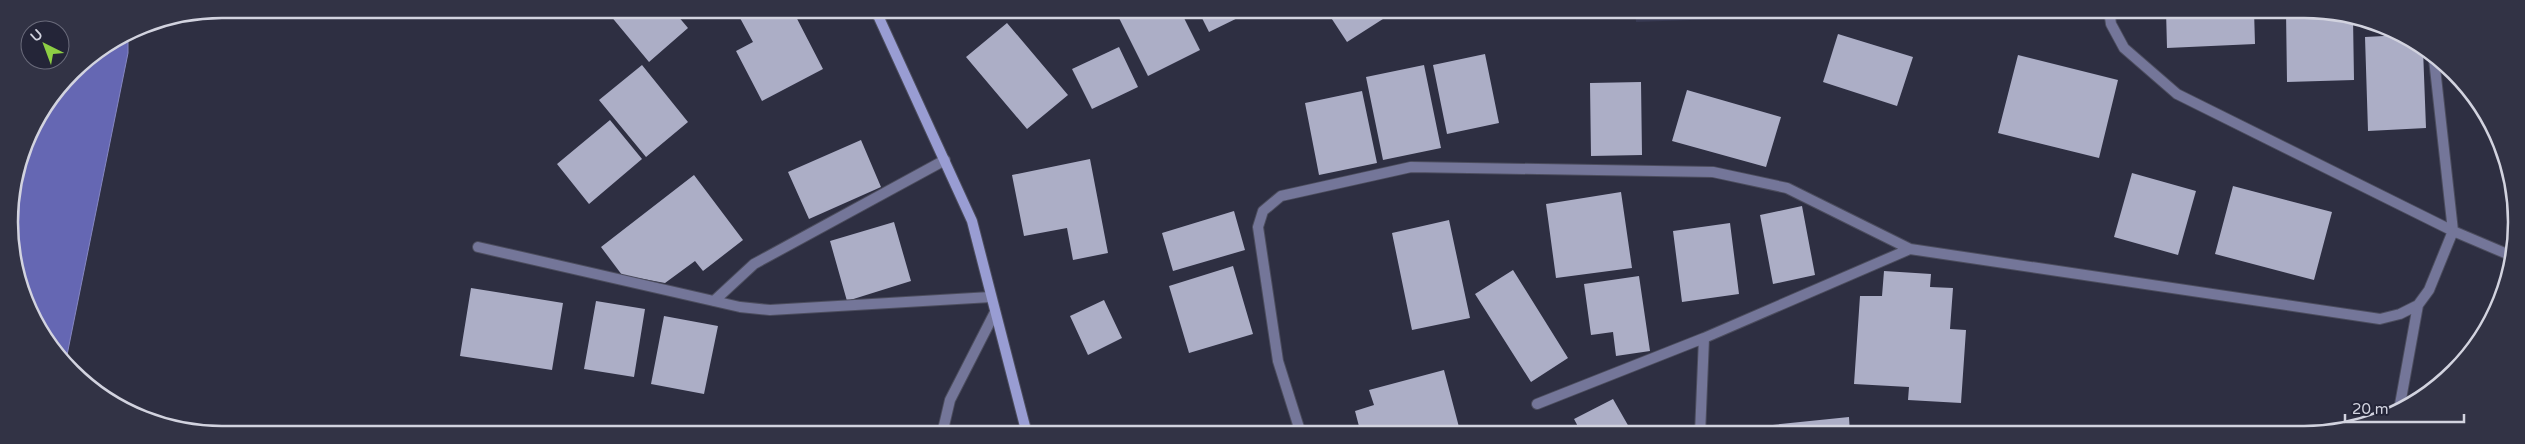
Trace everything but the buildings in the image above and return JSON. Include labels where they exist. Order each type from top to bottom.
[{"type":"street","points":[[879,18],[972,221],[1025,426]]},
{"type":"street","points":[[2110,18],[2111,24],[2124,48],[2177,94],[2453,231],[2505,253]]},
{"type":"street","points":[[2401,401],[2418,305],[2429,290],[2453,231],[2435,66]]},
{"type":"street","points":[[714,301],[754,264],[944,160]]},
{"type":"street","points":[[1298,426],[1278,361],[1258,227],[1263,211],[1281,196],[1411,167],[1713,172],[1787,188],[1910,249],[2380,319],[2400,314],[2418,305]]},
{"type":"street","points":[[478,247],[740,307],[770,310],[991,296]]},
{"type":"street","points":[[1537,404],[1704,338],[1910,249]]},
{"type":"street","points":[[944,426],[950,400],[995,312]]},
{"type":"street","points":[[1700,426],[1704,338]]},
{"type":"shaded area","points":[[1636,18],[1745,18],[1636,22]]},
{"type":"shaded area","points":[[128,41],[128,53],[67,356],[45,324],[33,300],[24,275],[18,235],[21,182],[33,144],[52,108],[68,87],[87,68],[108,52]]}]
